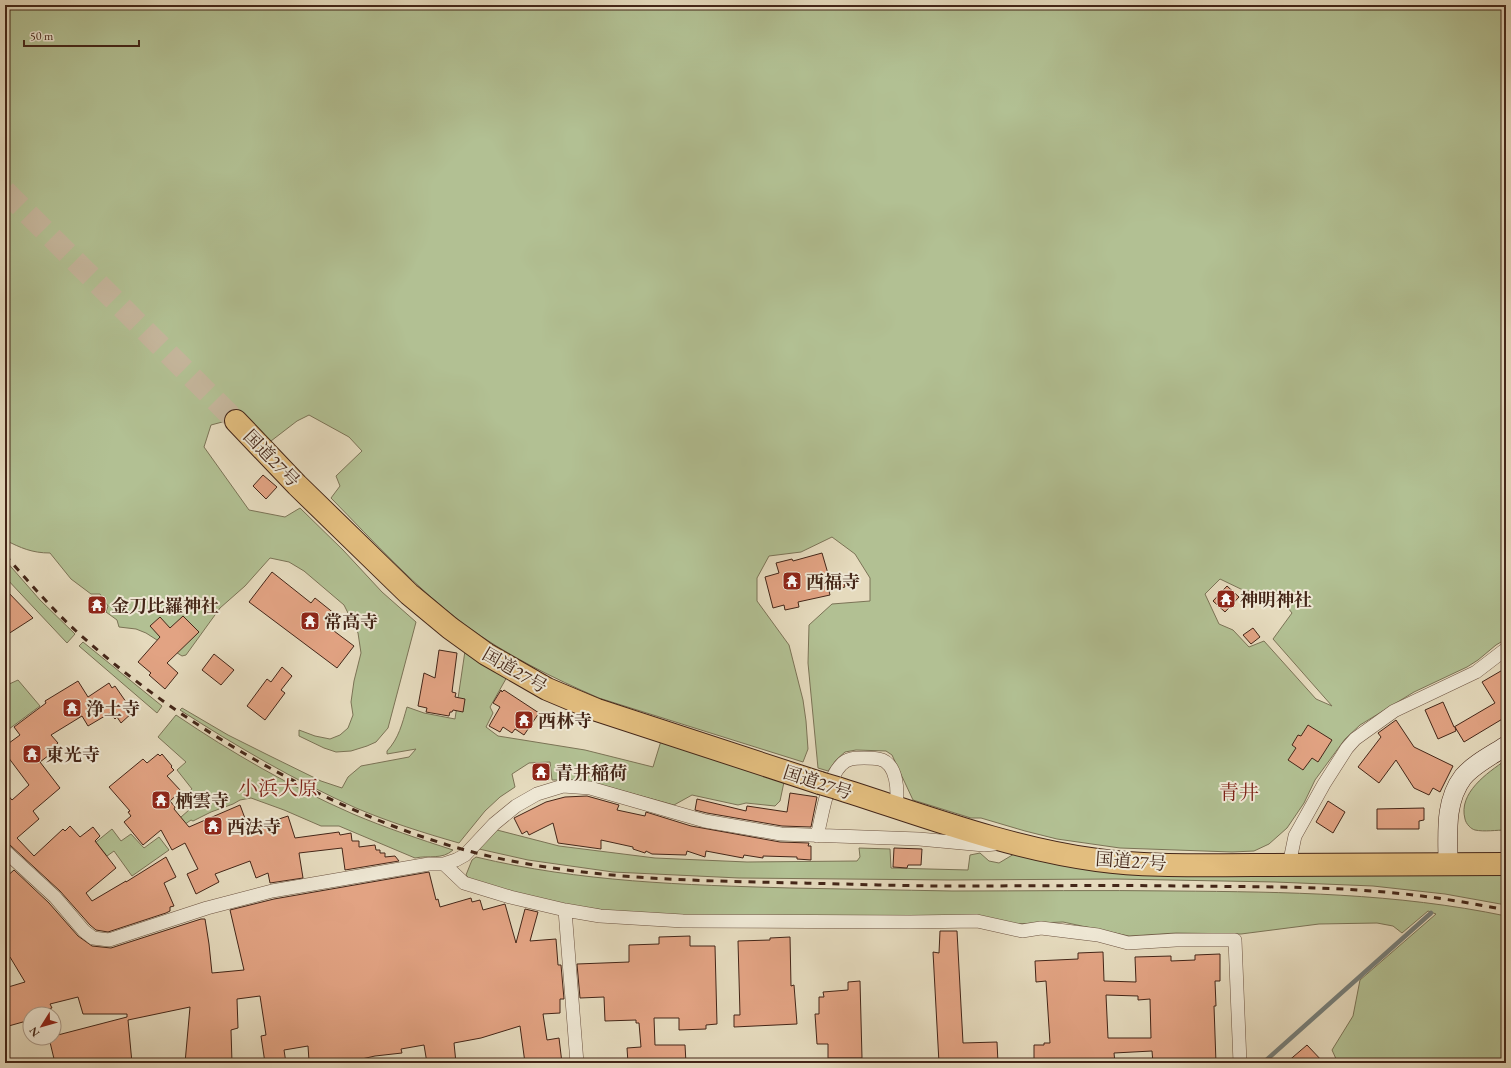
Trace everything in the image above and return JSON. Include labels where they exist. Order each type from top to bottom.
[{"type":"highway","name":"国道27号","points":[[236,421],[297,485],[404,590],[438,619],[486,654],[547,689],[597,710],[1015,843],[1074,856],[1145,864],[1506,864]]},
{"type":"main road","points":[[1448,864],[1448,816],[1453,795],[1464,777],[1473,768],[1506,746]]},
{"type":"street","points":[[1289,865],[1295,836],[1324,784],[1347,748],[1355,739],[1394,712],[1476,672],[1506,649]]},
{"type":"street","points":[[817,836],[835,773],[848,759],[880,759],[886,762],[892,769],[897,785],[898,794],[896,806]]},
{"type":"street","points":[[8,859],[55,897],[84,931],[93,938],[109,940],[200,910],[272,891],[428,864],[444,864],[456,860],[465,855],[494,824],[516,806],[537,794],[563,786],[590,788],[705,821],[781,834],[919,839],[984,845],[1015,843]]},
{"type":"street","points":[[444,864],[464,883],[510,897],[565,910],[626,918],[683,921],[977,921],[1022,931],[1041,928],[1098,935],[1128,943],[1176,940],[1235,940],[1240,1063]]},
{"type":"street","points":[[565,910],[577,1063]]},
{"type":"green space","points":[[5,5],[1506,5],[1506,639],[1467,667],[1414,692],[1360,725],[1345,739],[1315,780],[1304,803],[1287,828],[1269,844],[1254,851],[1232,852],[1120,848],[1057,839],[981,818],[971,818],[913,800],[892,755],[886,751],[856,750],[845,752],[837,759],[828,771],[818,768],[808,663],[809,625],[832,604],[870,601],[870,578],[855,554],[832,537],[801,552],[769,556],[757,578],[757,601],[789,645],[803,700],[808,749],[803,762],[599,698],[513,656],[465,625],[412,580],[331,498],[340,486],[336,476],[362,451],[349,437],[309,415],[297,421],[271,441],[254,424],[226,421],[211,425],[204,447],[249,510],[285,517],[300,508],[343,550],[382,592],[416,622],[388,728],[376,742],[367,746],[351,751],[336,752],[299,736],[299,730],[315,736],[330,739],[340,735],[348,728],[353,715],[351,702],[354,681],[361,653],[358,633],[344,605],[304,571],[289,562],[270,558],[245,586],[220,608],[186,655],[182,656],[146,633],[136,629],[119,627],[117,620],[106,612],[108,606],[100,594],[91,594],[71,579],[50,553],[27,550],[5,540]],"holes":[[[1220,579],[1245,591],[1276,593],[1292,613],[1273,639],[1332,706],[1316,699],[1264,641],[1249,647],[1233,630],[1219,624],[1205,594]]]},
{"type":"green space","points":[[5,560],[40,600],[75,634],[67,643],[5,577]]},
{"type":"green space","points":[[83,642],[162,706],[157,713],[79,646]]},
{"type":"green space","points":[[465,651],[507,677],[490,707],[493,713],[486,727],[498,736],[585,750],[653,767],[661,741],[784,782],[780,801],[775,806],[746,803],[738,805],[692,795],[674,805],[583,780],[552,780],[550,762],[529,763],[512,774],[515,787],[500,797],[485,811],[459,843],[381,818],[356,808],[310,786],[266,762],[222,737],[180,710],[182,708],[228,735],[321,781],[342,788],[348,777],[361,766],[409,757],[416,749],[387,754],[387,751],[400,730],[407,707],[424,713],[455,719]]},
{"type":"green space","points":[[18,680],[40,706],[5,732],[5,686]]},
{"type":"green space","points":[[176,715],[240,756],[330,804],[365,819],[453,850],[440,856],[415,858],[339,826],[321,826],[251,798],[240,800],[193,821],[191,820],[178,829],[173,824],[189,810],[180,798],[192,789],[177,770],[186,762],[158,737]]},
{"type":"green space","points":[[1506,760],[1506,830],[1479,831],[1473,829],[1465,819],[1464,810],[1470,792],[1483,778]]},
{"type":"green space","points":[[112,829],[121,841],[131,834],[144,848],[159,837],[169,850],[132,876],[114,851],[107,856],[96,842]]},
{"type":"green space","points":[[497,830],[559,846],[655,858],[747,862],[857,861],[860,857],[859,848],[890,849],[891,868],[968,870],[970,855],[980,853],[989,861],[999,863],[1014,854],[1350,875],[1506,875],[1506,905],[1445,894],[1373,886],[1275,882],[1116,879],[949,880],[739,878],[613,872],[528,860],[479,849]]},
{"type":"green space","points":[[476,857],[554,872],[632,881],[791,888],[952,891],[1300,893],[1382,898],[1465,908],[1506,916],[1506,1063],[1336,1063],[1337,1061],[1332,1050],[1353,1016],[1360,980],[1436,914],[1428,911],[1402,933],[1393,926],[1377,923],[1319,924],[1241,934],[1176,933],[1129,936],[1063,922],[1015,924],[979,916],[683,916],[626,913],[567,905],[513,892],[470,879],[466,875],[472,860]]},
{"type":"building","points":[[263,475],[277,487],[266,499],[253,486]]},
{"type":"building","name":"西福寺","points":[[822,553],[829,577],[842,574],[845,587],[829,591],[830,595],[798,602],[799,607],[785,610],[784,605],[773,608],[765,577],[779,573],[776,563],[792,559],[793,561]]},
{"type":"building","name":"常高寺","points":[[272,572],[311,603],[315,598],[335,614],[326,625],[354,646],[337,668],[249,602]]},
{"type":"building","name":"神明神社","points":[[1227,586],[1239,597],[1225,612],[1213,601]]},
{"type":"building","points":[[5,589],[33,618],[5,636]]},
{"type":"building","points":[[183,616],[199,632],[167,663],[178,673],[165,689],[149,675],[151,673],[138,662],[160,637],[150,626],[160,617],[170,628]]},
{"type":"building","points":[[1253,628],[1260,637],[1251,644],[1243,635]]},
{"type":"building","points":[[439,650],[457,653],[452,692],[456,693],[455,697],[465,699],[463,712],[453,710],[450,712],[449,716],[426,712],[427,708],[418,706],[424,673],[435,678]]},
{"type":"building","points":[[214,654],[234,670],[221,685],[202,670]]},
{"type":"building","points":[[282,667],[292,676],[281,690],[285,693],[265,720],[247,706],[267,679],[271,682]]},
{"type":"building","points":[[1506,668],[1506,722],[1504,718],[1464,742],[1455,727],[1456,731],[1438,739],[1425,710],[1443,702],[1454,727],[1495,703],[1482,682]]},
{"type":"building","points":[[78,681],[88,697],[109,683],[112,688],[115,686],[133,712],[121,723],[117,717],[115,719],[110,713],[88,726],[82,716],[51,735],[58,743],[51,749],[53,752],[40,762],[60,788],[33,811],[39,819],[17,838],[34,856],[63,829],[65,831],[70,826],[80,837],[93,827],[100,836],[95,841],[116,868],[86,893],[92,901],[166,857],[176,877],[164,883],[174,906],[170,907],[170,911],[166,913],[108,932],[96,930],[90,925],[60,891],[10,845],[5,843],[5,792],[12,800],[29,785],[5,753],[5,746],[20,735],[14,727],[46,703],[45,701]]},
{"type":"building","points":[[501,690],[502,692],[504,690],[539,713],[524,735],[515,729],[512,733],[503,727],[500,732],[489,726],[500,707],[493,703]]},
{"type":"building","points":[[1396,720],[1414,747],[1453,766],[1440,792],[1433,788],[1429,795],[1414,788],[1396,760],[1379,783],[1358,767],[1381,737],[1378,733]]},
{"type":"building","points":[[1308,725],[1332,740],[1318,762],[1312,758],[1303,770],[1288,760],[1296,748],[1292,745],[1298,735],[1301,736]]},
{"type":"building","points":[[158,754],[160,756],[162,754],[174,770],[167,776],[181,791],[170,801],[175,807],[174,809],[189,827],[240,805],[249,829],[288,816],[295,838],[339,832],[340,835],[351,833],[352,841],[359,841],[359,847],[375,845],[376,850],[380,850],[380,853],[385,853],[385,857],[395,856],[399,861],[345,870],[342,848],[299,853],[303,878],[270,883],[268,873],[256,878],[250,861],[215,874],[219,882],[196,894],[187,874],[198,869],[185,843],[172,850],[161,830],[143,845],[124,822],[131,816],[128,812],[130,811],[109,787],[143,759],[147,763]]},
{"type":"building","points":[[790,793],[817,797],[811,827],[782,826],[695,810],[697,799],[746,811],[747,806],[787,812]]},
{"type":"building","points":[[587,796],[619,805],[617,810],[645,816],[646,812],[691,826],[780,842],[809,843],[808,846],[811,846],[811,860],[797,859],[797,857],[763,856],[763,858],[744,855],[743,858],[706,851],[705,857],[687,851],[686,855],[652,854],[646,851],[645,853],[633,849],[633,847],[601,840],[601,849],[558,843],[553,823],[529,835],[527,831],[522,834],[514,818],[546,802],[565,797]]},
{"type":"building","points":[[1328,801],[1345,812],[1333,833],[1316,822]]},
{"type":"building","points":[[1424,808],[1424,820],[1419,821],[1419,829],[1377,829],[1377,809]]},
{"type":"building","points":[[894,848],[922,849],[921,865],[908,865],[907,868],[893,867]]},
{"type":"building","points":[[14,870],[49,903],[78,936],[92,946],[111,948],[205,919],[212,973],[244,970],[230,910],[274,899],[429,872],[436,900],[438,899],[440,907],[471,898],[472,902],[480,900],[483,910],[505,904],[516,943],[525,909],[538,912],[530,941],[556,939],[558,965],[561,965],[564,999],[560,999],[560,1013],[543,1014],[547,1040],[559,1038],[562,1063],[525,1063],[520,1026],[481,1038],[454,1043],[456,1063],[427,1063],[424,1045],[401,1049],[402,1053],[375,1056],[344,1063],[327,1063],[327,1059],[309,1061],[308,1046],[284,1050],[286,1063],[265,1063],[261,1036],[266,1035],[260,996],[237,999],[238,1028],[231,1030],[232,1063],[185,1063],[190,1007],[128,1020],[132,1063],[55,1063],[51,1046],[62,1046],[62,1034],[127,1017],[127,1014],[83,1014],[78,997],[50,1004],[51,1006],[22,1006],[22,1022],[5,1027],[5,988],[25,982],[10,957],[5,961],[5,878]]},
{"type":"building","points":[[940,931],[957,931],[963,1043],[997,1042],[998,1063],[939,1063],[933,952],[939,953]]},
{"type":"building","points":[[690,936],[690,946],[715,946],[717,1024],[706,1025],[706,1029],[679,1030],[679,1018],[654,1018],[655,1045],[685,1045],[686,1063],[628,1063],[627,1048],[641,1047],[639,1023],[636,1023],[636,1020],[605,1021],[604,997],[580,998],[577,964],[629,962],[629,945],[659,944],[659,937]]},
{"type":"building","points":[[790,937],[791,986],[794,985],[797,1024],[734,1027],[734,1015],[740,1015],[738,941],[770,940],[770,938]]},
{"type":"building","points":[[1103,952],[1104,981],[1136,982],[1135,957],[1171,956],[1171,961],[1195,960],[1195,955],[1220,954],[1220,981],[1215,981],[1216,1006],[1214,1006],[1216,1063],[1153,1063],[1152,1051],[1114,1053],[1115,1063],[1084,1063],[1084,1061],[1034,1062],[1034,1045],[1044,1045],[1044,1043],[1050,1043],[1046,981],[1036,982],[1035,961],[1078,959],[1078,953]],"holes":[[[1106,995],[1138,996],[1138,1000],[1150,999],[1151,1038],[1108,1038]]]},
{"type":"building","points":[[860,981],[862,1058],[828,1058],[828,1044],[817,1044],[815,1014],[819,1014],[819,997],[824,997],[823,992],[848,990],[848,982]]},
{"type":"building","points":[[1307,1045],[1324,1063],[1286,1063]]},
{"type":"waterway","points":[[1263,1063],[1431,913]]},
{"type":"tunnel","points":[[5,191],[236,421]]},
{"type":"railway","points":[[5,555],[58,613],[97,650],[164,702],[235,748],[323,796],[389,825],[458,848],[493,857],[562,869],[630,877],[664,879],[915,886],[1325,888],[1422,896],[1506,910]]},
{"type":"place","name":"西福寺","points":[[792,581]]},
{"type":"place","name":"神明神社","points":[[1226,599]]},
{"type":"place","name":"金刀比羅神社","points":[[97,605]]},
{"type":"place","name":"常高寺","points":[[310,621]]},
{"type":"place","name":"浄土寺","points":[[72,708]]},
{"type":"place","name":"西林寺","points":[[524,720]]},
{"type":"place","name":"東光寺","points":[[32,754]]},
{"type":"place","name":"青井稲荷","points":[[541,772]]},
{"type":"place","name":"栖雲寺","points":[[161,800]]},
{"type":"place","name":"西法寺","points":[[213,826]]},
{"type":"district","name":"小浜大原","points":[[278,788]]},
{"type":"district","name":"青井","points":[[1239,792]]}]
